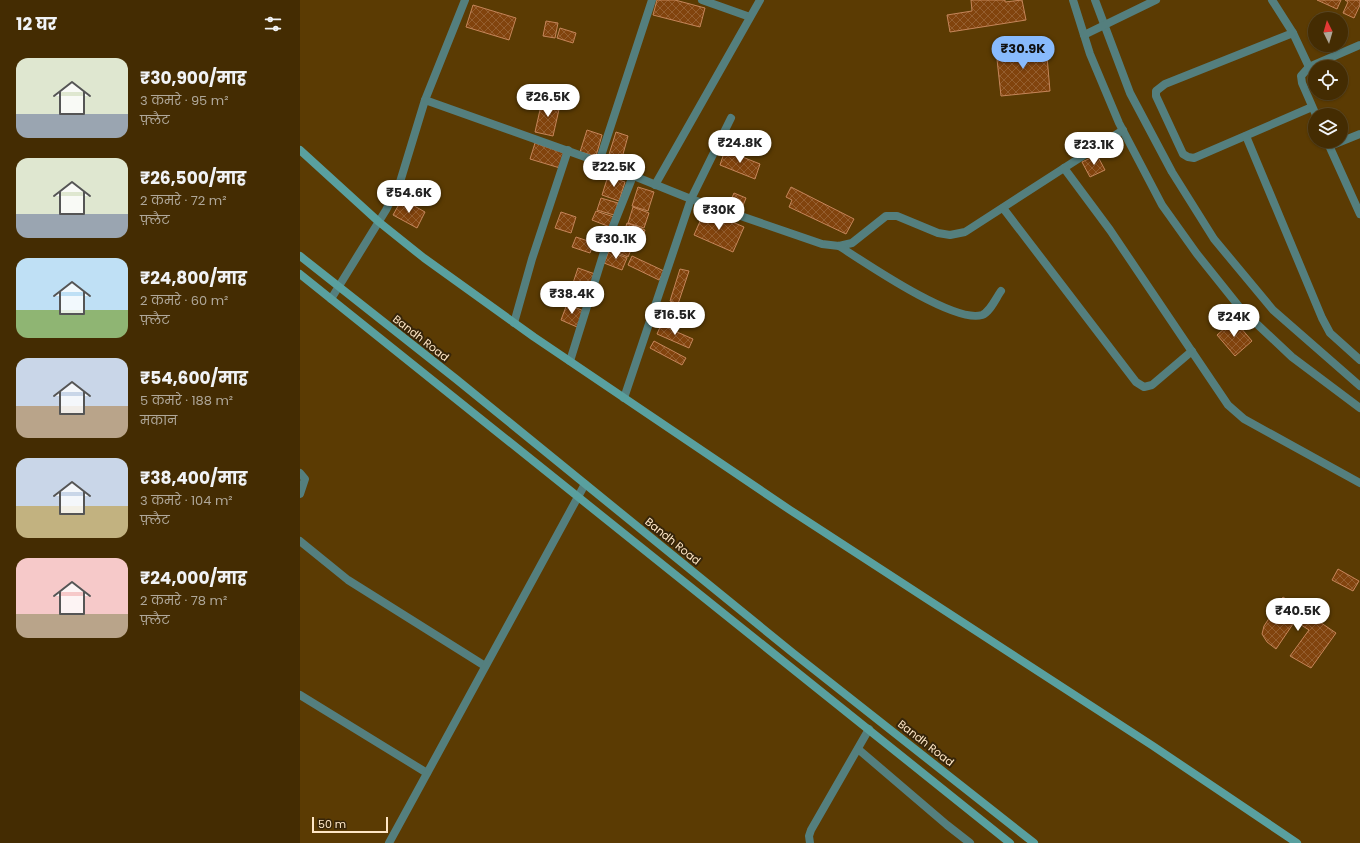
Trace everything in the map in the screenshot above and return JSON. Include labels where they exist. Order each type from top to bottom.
[{"type":"main road","points":[[300,150],[379,222],[424,258],[514,323],[790,510],[1153,746],[1297,843]]},
{"type":"main road","name":"Bandh Road","points":[[300,256],[793,653],[1034,843]]},
{"type":"main road","points":[[300,274],[1010,843]]},
{"type":"street","points":[[331,299],[379,222],[400,182],[425,100],[465,0]]},
{"type":"street","points":[[599,162],[652,0]]},
{"type":"street","points":[[702,0],[750,17]]},
{"type":"street","points":[[655,185],[760,0]]},
{"type":"street","points":[[1073,0],[1090,54],[1123,130],[1162,205],[1197,254],[1241,309],[1292,357],[1360,408]]},
{"type":"street","points":[[1095,0],[1130,93],[1172,172],[1214,239],[1273,310],[1360,386]]},
{"type":"street","points":[[1084,35],[1156,0]]},
{"type":"street","points":[[1272,0],[1293,33],[1308,65]]},
{"type":"street","points":[[1293,33],[1165,84],[1156,91],[1156,96],[1183,154],[1194,158],[1202,156],[1246,136],[1308,113]]},
{"type":"street","points":[[1325,60],[1360,44]]},
{"type":"street","points":[[1308,68],[1301,76],[1302,83],[1308,97]]},
{"type":"street","points":[[425,100],[568,150],[690,199],[822,244],[839,246],[852,243],[886,216],[897,216],[938,233],[950,236],[965,232],[1123,130]]},
{"type":"street","points":[[624,398],[690,199],[731,118]]},
{"type":"street","points":[[1348,138],[1360,134]]},
{"type":"street","points":[[1246,136],[1330,334],[1360,360]]},
{"type":"street","points":[[1331,148],[1360,214]]},
{"type":"street","points":[[514,323],[532,259],[568,150]]},
{"type":"street","points":[[1064,168],[1110,230],[1228,405],[1244,419],[1360,483]]},
{"type":"street","points":[[570,361],[609,236],[633,176]]},
{"type":"street","points":[[1003,208],[1136,382],[1144,387],[1152,385],[1192,351]]},
{"type":"street","points":[[839,246],[923,297],[966,314],[981,315],[986,312],[1001,291]]},
{"type":"street","points":[[300,473],[305,479],[300,494]]},
{"type":"street","points":[[389,843],[577,496],[585,484]]},
{"type":"street","points":[[300,541],[348,580],[485,666]]},
{"type":"street","points":[[300,694],[427,772]]},
{"type":"street","points":[[810,843],[809,836],[811,830],[869,729]]},
{"type":"street","points":[[858,748],[946,825],[970,843]]},
{"type":"building","points":[[657,0],[675,0],[705,8],[700,27],[653,15]]},
{"type":"building","points":[[971,0],[1005,0],[1005,2],[1022,0],[1026,20],[950,32],[947,15],[972,11]]},
{"type":"building","points":[[1317,0],[1341,0],[1337,9]]},
{"type":"building","points":[[1345,0],[1360,0],[1360,5],[1354,18],[1348,15],[1348,12],[1343,12],[1348,2]]},
{"type":"building","points":[[473,5],[516,18],[509,40],[466,27]]},
{"type":"building","points":[[546,21],[558,23],[555,38],[543,36]]},
{"type":"building","points":[[560,28],[576,33],[573,43],[557,38]]},
{"type":"building","points":[[1046,45],[1050,91],[1001,96],[996,50]]},
{"type":"building","points":[[542,101],[560,105],[553,136],[535,132]]},
{"type":"building","points":[[587,130],[602,135],[596,156],[580,152]]},
{"type":"building","points":[[616,132],[628,136],[620,165],[607,161]]},
{"type":"building","points":[[535,143],[564,153],[560,168],[530,159]]},
{"type":"building","points":[[725,150],[760,164],[755,179],[720,165]]},
{"type":"building","points":[[1097,155],[1105,170],[1090,177],[1082,162]]},
{"type":"building","points":[[608,176],[625,182],[619,201],[602,195]]},
{"type":"building","points":[[638,187],[654,192],[648,211],[632,206]]},
{"type":"building","points":[[791,187],[854,219],[846,234],[789,207],[792,200],[786,197]]},
{"type":"building","points":[[734,193],[746,198],[742,208],[730,202]]},
{"type":"building","points":[[601,198],[618,203],[614,215],[597,210]]},
{"type":"building","points":[[402,199],[425,212],[417,228],[393,215]]},
{"type":"building","points":[[633,207],[649,213],[644,228],[628,223]]},
{"type":"building","points":[[705,210],[744,227],[733,252],[694,235]]},
{"type":"building","points":[[596,211],[614,217],[610,227],[592,220]]},
{"type":"building","points":[[561,212],[576,217],[571,233],[555,228]]},
{"type":"building","points":[[627,223],[645,230],[642,239],[624,232]]},
{"type":"building","points":[[619,231],[636,238],[628,257],[611,250]]},
{"type":"building","points":[[576,237],[594,243],[590,253],[572,247]]},
{"type":"building","points":[[609,251],[627,258],[622,270],[604,263]]},
{"type":"building","points":[[632,256],[664,271],[659,280],[628,265]]},
{"type":"building","points":[[578,268],[595,274],[590,289],[573,283]]},
{"type":"building","points":[[680,269],[689,271],[678,304],[670,301]]},
{"type":"building","points":[[567,304],[584,311],[577,327],[561,320]]},
{"type":"building","points":[[1234,320],[1252,341],[1235,356],[1217,335]]},
{"type":"building","points":[[661,325],[693,339],[689,348],[657,334]]},
{"type":"building","points":[[654,341],[686,358],[682,365],[650,348]]},
{"type":"building","points":[[1338,569],[1359,581],[1353,591],[1332,580]]},
{"type":"building","points":[[1283,597],[1336,633],[1311,668],[1290,656],[1309,630],[1295,621],[1276,649],[1267,642],[1262,634],[1264,626]]}]
